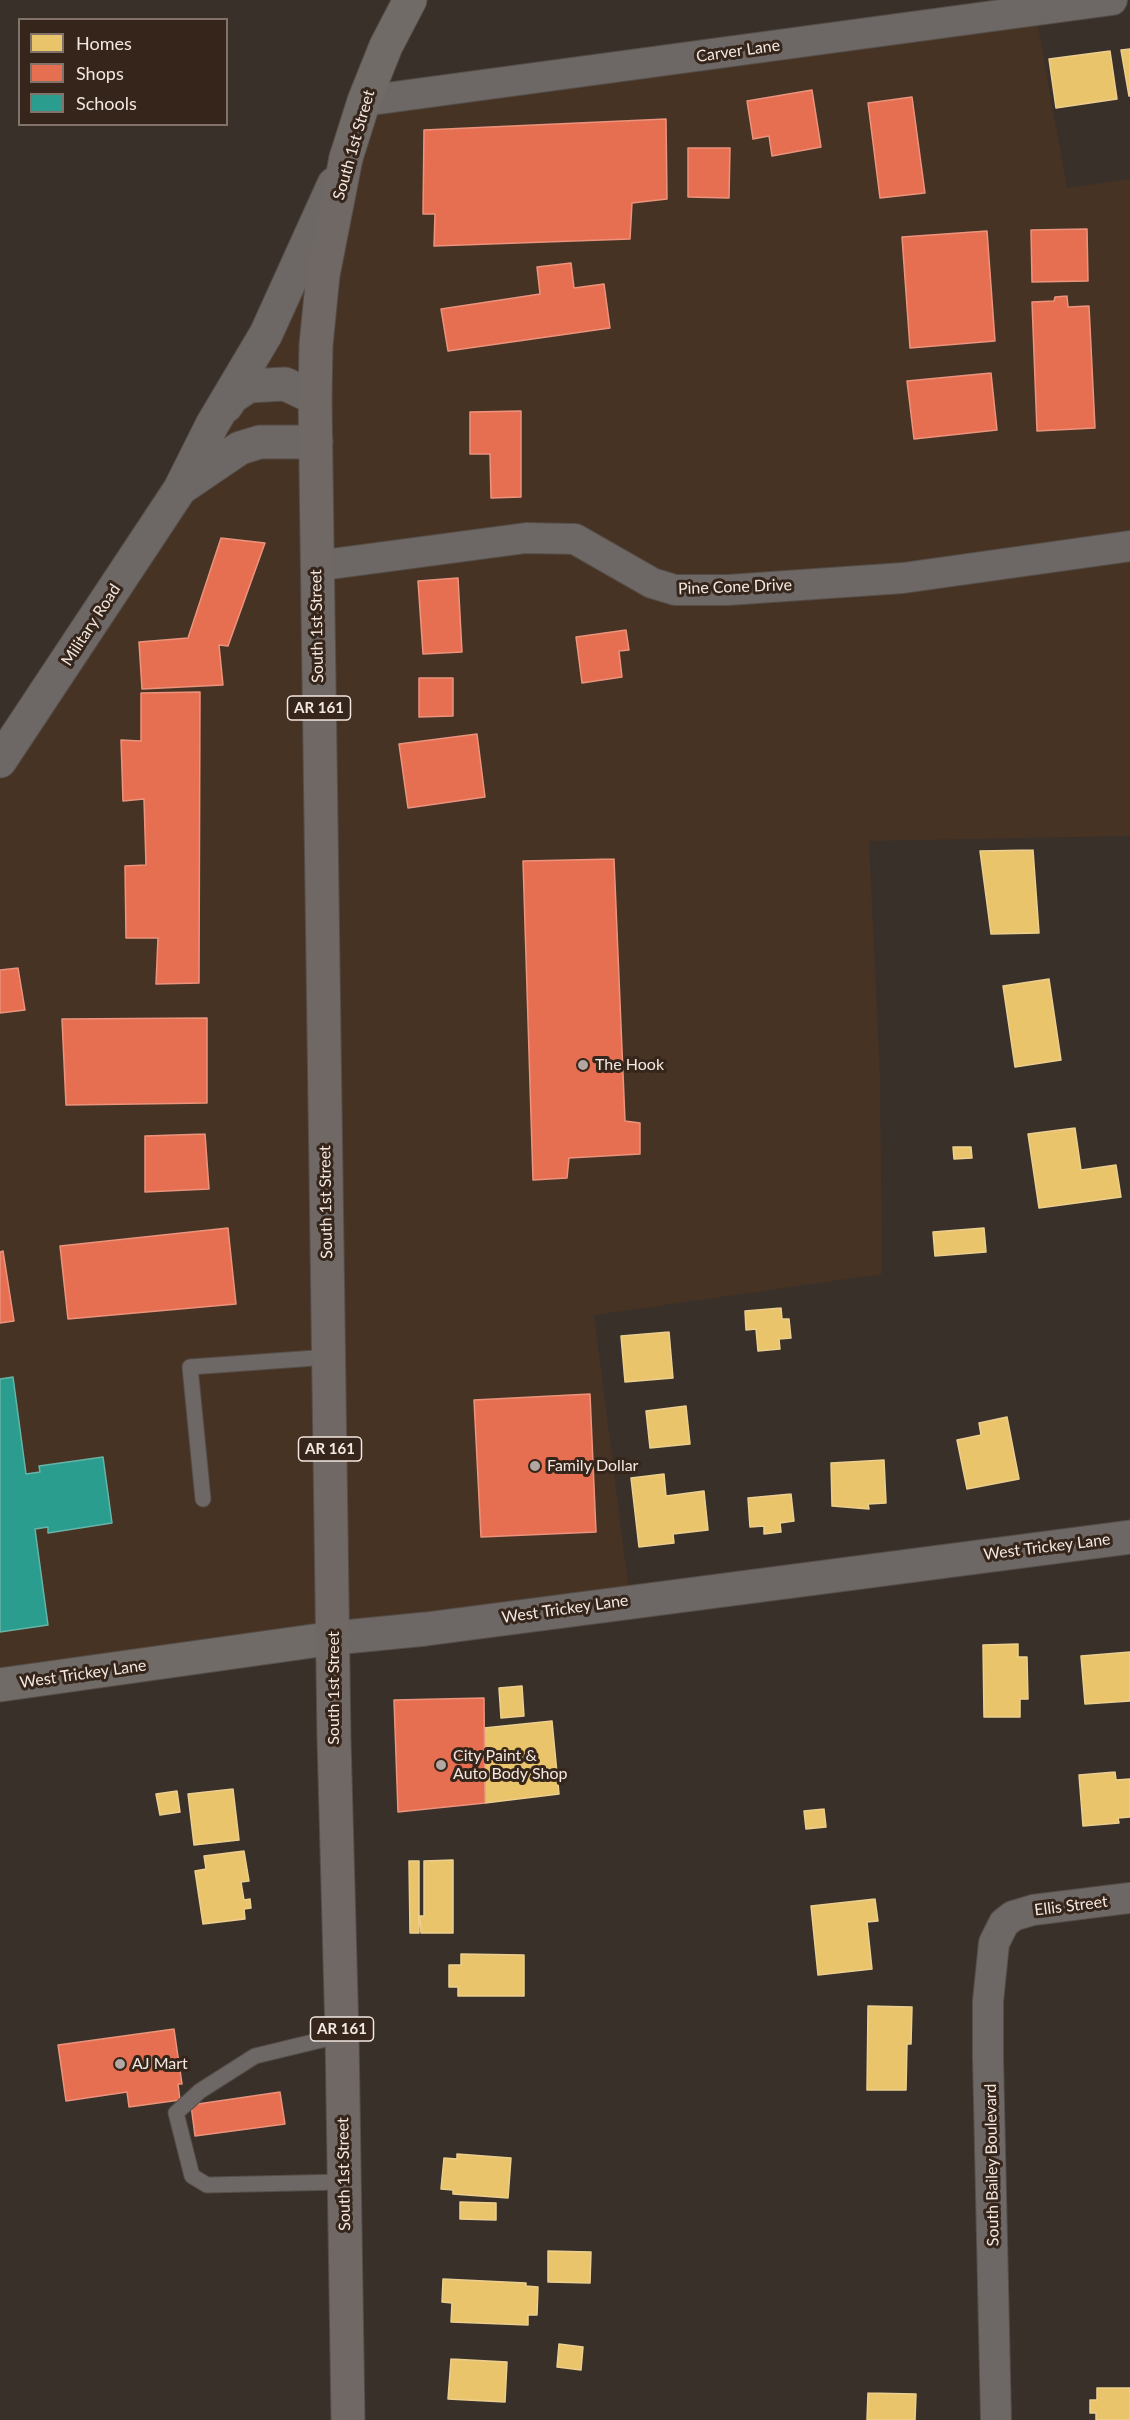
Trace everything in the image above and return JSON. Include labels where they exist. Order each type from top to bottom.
[{"type":"main road","name":"South 1st Street","points":[[348,2420],[316,566],[316,345],[323,275],[346,158],[364,101],[386,46],[410,0]]},
{"type":"main road","name":"West Trickey Lane","points":[[0,1685],[334,1638]]},
{"type":"street","name":"Carver Lane","points":[[364,101],[1112,0]]},
{"type":"street","name":"Military Road","points":[[0,761],[180,489],[212,425],[266,334],[346,158]]},
{"type":"street","name":"Military Road","points":[[212,425],[232,397],[249,386],[285,384],[315,398]]},
{"type":"street","name":"Military Road","points":[[180,489],[240,448],[260,442],[316,442]]},
{"type":"street","name":"Pine Cone Drive","points":[[316,566],[526,538],[575,539],[652,583],[675,590],[728,590],[903,578],[1130,546]]},
{"type":"street","name":"West Trickey Lane","points":[[334,1638],[426,1629],[1130,1537]]},
{"type":"street","name":"Ellis Street","points":[[1013,1916],[1033,1910],[1130,1898]]},
{"type":"street","name":"South Bailey Boulevard","points":[[996,2420],[988,2001],[994,1943],[1004,1923],[1013,1916]]},
{"type":"lane","points":[[203,1499],[190,1367],[329,1357]]},
{"type":"lane","points":[[342,2035],[255,2056],[200,2091],[176,2113],[192,2176],[207,2185],[344,2182]]},
{"type":"shaded area","points":[[1035,10],[1067,188],[1130,179],[1130,836],[869,841],[880,1079],[882,1274],[594,1315],[628,1584],[637,1599],[0,1685],[0,761],[181,489],[364,101]]},
{"type":"building: Homes","points":[[1130,49],[1130,96],[1129,96],[1121,50]]},
{"type":"building: Homes","points":[[1110,51],[1117,99],[1056,108],[1049,59]]},
{"type":"building: Homes","points":[[1033,850],[1039,933],[991,934],[980,851]]},
{"type":"building: Homes","points":[[1049,979],[1061,1060],[1015,1067],[1003,986]]},
{"type":"building: Homes","points":[[1075,1128],[1081,1170],[1116,1165],[1121,1197],[1039,1208],[1028,1134]]},
{"type":"building: Homes","points":[[953,1147],[971,1147],[972,1158],[954,1159]]},
{"type":"building: Homes","points":[[984,1228],[986,1252],[935,1256],[933,1232]]},
{"type":"building: Homes","points":[[781,1308],[782,1319],[789,1319],[791,1338],[779,1339],[780,1349],[758,1351],[756,1329],[746,1330],[745,1311]]},
{"type":"building: Homes","points":[[669,1332],[673,1378],[625,1382],[621,1336]]},
{"type":"building: Homes","points":[[686,1406],[690,1444],[650,1448],[646,1411]]},
{"type":"building: Homes","points":[[1007,1417],[1019,1479],[967,1489],[957,1440],[981,1435],[979,1423]]},
{"type":"building: Homes","points":[[884,1460],[886,1503],[868,1504],[869,1509],[832,1506],[831,1463]]},
{"type":"building: Homes","points":[[664,1474],[666,1496],[704,1491],[708,1530],[673,1534],[674,1543],[639,1547],[631,1478]]},
{"type":"building: Homes","points":[[791,1494],[794,1521],[780,1523],[781,1532],[764,1534],[764,1526],[750,1527],[748,1498]]},
{"type":"building: Homes","points":[[1018,1644],[1018,1657],[1027,1657],[1028,1699],[1020,1699],[1020,1717],[984,1717],[983,1645]]},
{"type":"building: Homes","points":[[1130,1652],[1130,1701],[1085,1704],[1081,1656]]},
{"type":"building: Homes","points":[[522,1686],[524,1716],[501,1718],[499,1688]]},
{"type":"building: Homes","points":[[552,1721],[559,1794],[485,1803],[484,1728]]},
{"type":"building: Homes","points":[[1115,1772],[1116,1780],[1130,1779],[1130,1817],[1118,1818],[1119,1823],[1083,1826],[1079,1775]]},
{"type":"building: Homes","points":[[233,1789],[239,1840],[194,1845],[188,1794]]},
{"type":"building: Homes","points":[[177,1791],[180,1812],[160,1815],[156,1794]]},
{"type":"building: Homes","points":[[824,1809],[826,1827],[806,1829],[804,1811]]},
{"type":"building: Homes","points":[[244,1851],[249,1881],[241,1882],[244,1900],[250,1899],[251,1908],[244,1909],[245,1919],[203,1924],[195,1871],[206,1869],[204,1856]]},
{"type":"building: Homes","points":[[453,1860],[453,1933],[421,1933],[420,1916],[424,1916],[424,1861]]},
{"type":"building: Homes","points":[[409,1861],[419,1861],[419,1933],[410,1933]]},
{"type":"building: Homes","points":[[875,1899],[878,1921],[867,1922],[872,1969],[818,1975],[811,1906]]},
{"type":"building: Homes","points":[[461,1954],[524,1955],[524,1996],[458,1996],[458,1987],[449,1987],[449,1965],[461,1965]]},
{"type":"building: Homes","points":[[868,2006],[912,2007],[911,2044],[907,2044],[906,2090],[867,2090]]},
{"type":"building: Homes","points":[[457,2154],[511,2158],[508,2198],[453,2194],[453,2190],[441,2189],[444,2158],[457,2159]]},
{"type":"building: Homes","points":[[460,2202],[496,2203],[496,2220],[460,2219]]},
{"type":"building: Homes","points":[[548,2251],[591,2252],[590,2283],[548,2282]]},
{"type":"building: Homes","points":[[443,2279],[526,2283],[526,2286],[538,2287],[537,2315],[528,2315],[528,2325],[451,2322],[452,2303],[442,2302]]},
{"type":"building: Homes","points":[[559,2344],[583,2347],[581,2370],[557,2367]]},
{"type":"building: Homes","points":[[451,2359],[507,2362],[505,2402],[448,2399]]},
{"type":"building: Homes","points":[[1097,2388],[1130,2388],[1130,2420],[1096,2420],[1096,2413],[1090,2413],[1090,2400],[1097,2400]]},
{"type":"building: Homes","points":[[868,2393],[916,2394],[915,2420],[867,2420]]},
{"type":"building: Shops","points":[[812,90],[821,147],[772,156],[769,136],[753,139],[747,101]]},
{"type":"building: Shops","points":[[912,97],[925,193],[880,198],[868,103]]},
{"type":"building: Shops","points":[[666,119],[667,199],[632,203],[630,239],[434,246],[435,214],[423,214],[424,130]]},
{"type":"building: Shops","points":[[688,148],[730,148],[729,198],[688,197]]},
{"type":"building: Shops","points":[[1087,229],[1088,281],[1032,282],[1031,230]]},
{"type":"building: Shops","points":[[987,231],[995,341],[910,348],[902,237]]},
{"type":"building: Shops","points":[[571,263],[574,288],[604,284],[610,328],[448,351],[441,309],[540,294],[537,267]]},
{"type":"building: Shops","points":[[1067,296],[1068,307],[1089,306],[1095,428],[1037,431],[1032,302],[1054,301],[1055,297]]},
{"type":"building: Shops","points":[[991,373],[997,430],[914,439],[907,381]]},
{"type":"building: Shops","points":[[521,411],[521,497],[491,498],[490,454],[470,454],[470,412]]},
{"type":"building: Shops","points":[[221,538],[265,543],[228,646],[219,645],[223,685],[142,689],[139,642],[188,638]]},
{"type":"building: Shops","points":[[458,578],[462,652],[423,654],[418,581]]},
{"type":"building: Shops","points":[[626,630],[629,650],[619,651],[622,677],[582,683],[576,637]]},
{"type":"building: Shops","points":[[419,678],[453,678],[453,716],[419,717]]},
{"type":"building: Shops","points":[[200,692],[199,983],[156,984],[158,938],[126,938],[125,866],[146,865],[144,799],[123,801],[121,740],[141,741],[141,693]]},
{"type":"building: Shops","points":[[477,734],[485,797],[408,808],[399,744]]},
{"type":"building: Shops","points":[[614,859],[625,1121],[640,1123],[640,1154],[569,1158],[567,1178],[533,1180],[523,861]]},
{"type":"building: Shops","points":[[18,968],[25,1010],[0,1013],[0,970]]},
{"type":"building: Shops","points":[[207,1018],[207,1103],[66,1105],[62,1019]]},
{"type":"building: Shops","points":[[205,1134],[209,1189],[145,1192],[145,1136]]},
{"type":"building: Shops","points":[[228,1228],[236,1304],[68,1319],[60,1246]]},
{"type":"building: Shops","points":[[3,1251],[14,1321],[0,1323],[0,1252]]},
{"type":"building: Shops","name":"Family Dollar","points":[[590,1394],[596,1532],[481,1537],[474,1400]]},
{"type":"building: Shops","name":"City Paint & Auto Body Shop","points":[[484,1698],[485,1803],[398,1812],[394,1700]]},
{"type":"building: Shops","name":"AJ Mart","points":[[174,2029],[182,2084],[178,2084],[180,2100],[129,2107],[127,2092],[66,2101],[58,2045]]},
{"type":"building: Shops","name":"AJ Mart","points":[[280,2092],[285,2124],[195,2136],[191,2105]]},
{"type":"building: Schools","points":[[13,1377],[26,1474],[40,1472],[39,1466],[103,1457],[112,1523],[48,1533],[48,1527],[35,1529],[48,1625],[0,1632],[0,1379]]},
{"type":"place","name":"The Hook","points":[[583,1065]]},
{"type":"place","name":"Family Dollar","points":[[535,1466]]},
{"type":"place","name":"City Paint & Auto Body Shop","points":[[441,1765]]},
{"type":"place","name":"AJ Mart","points":[[120,2064]]}]
